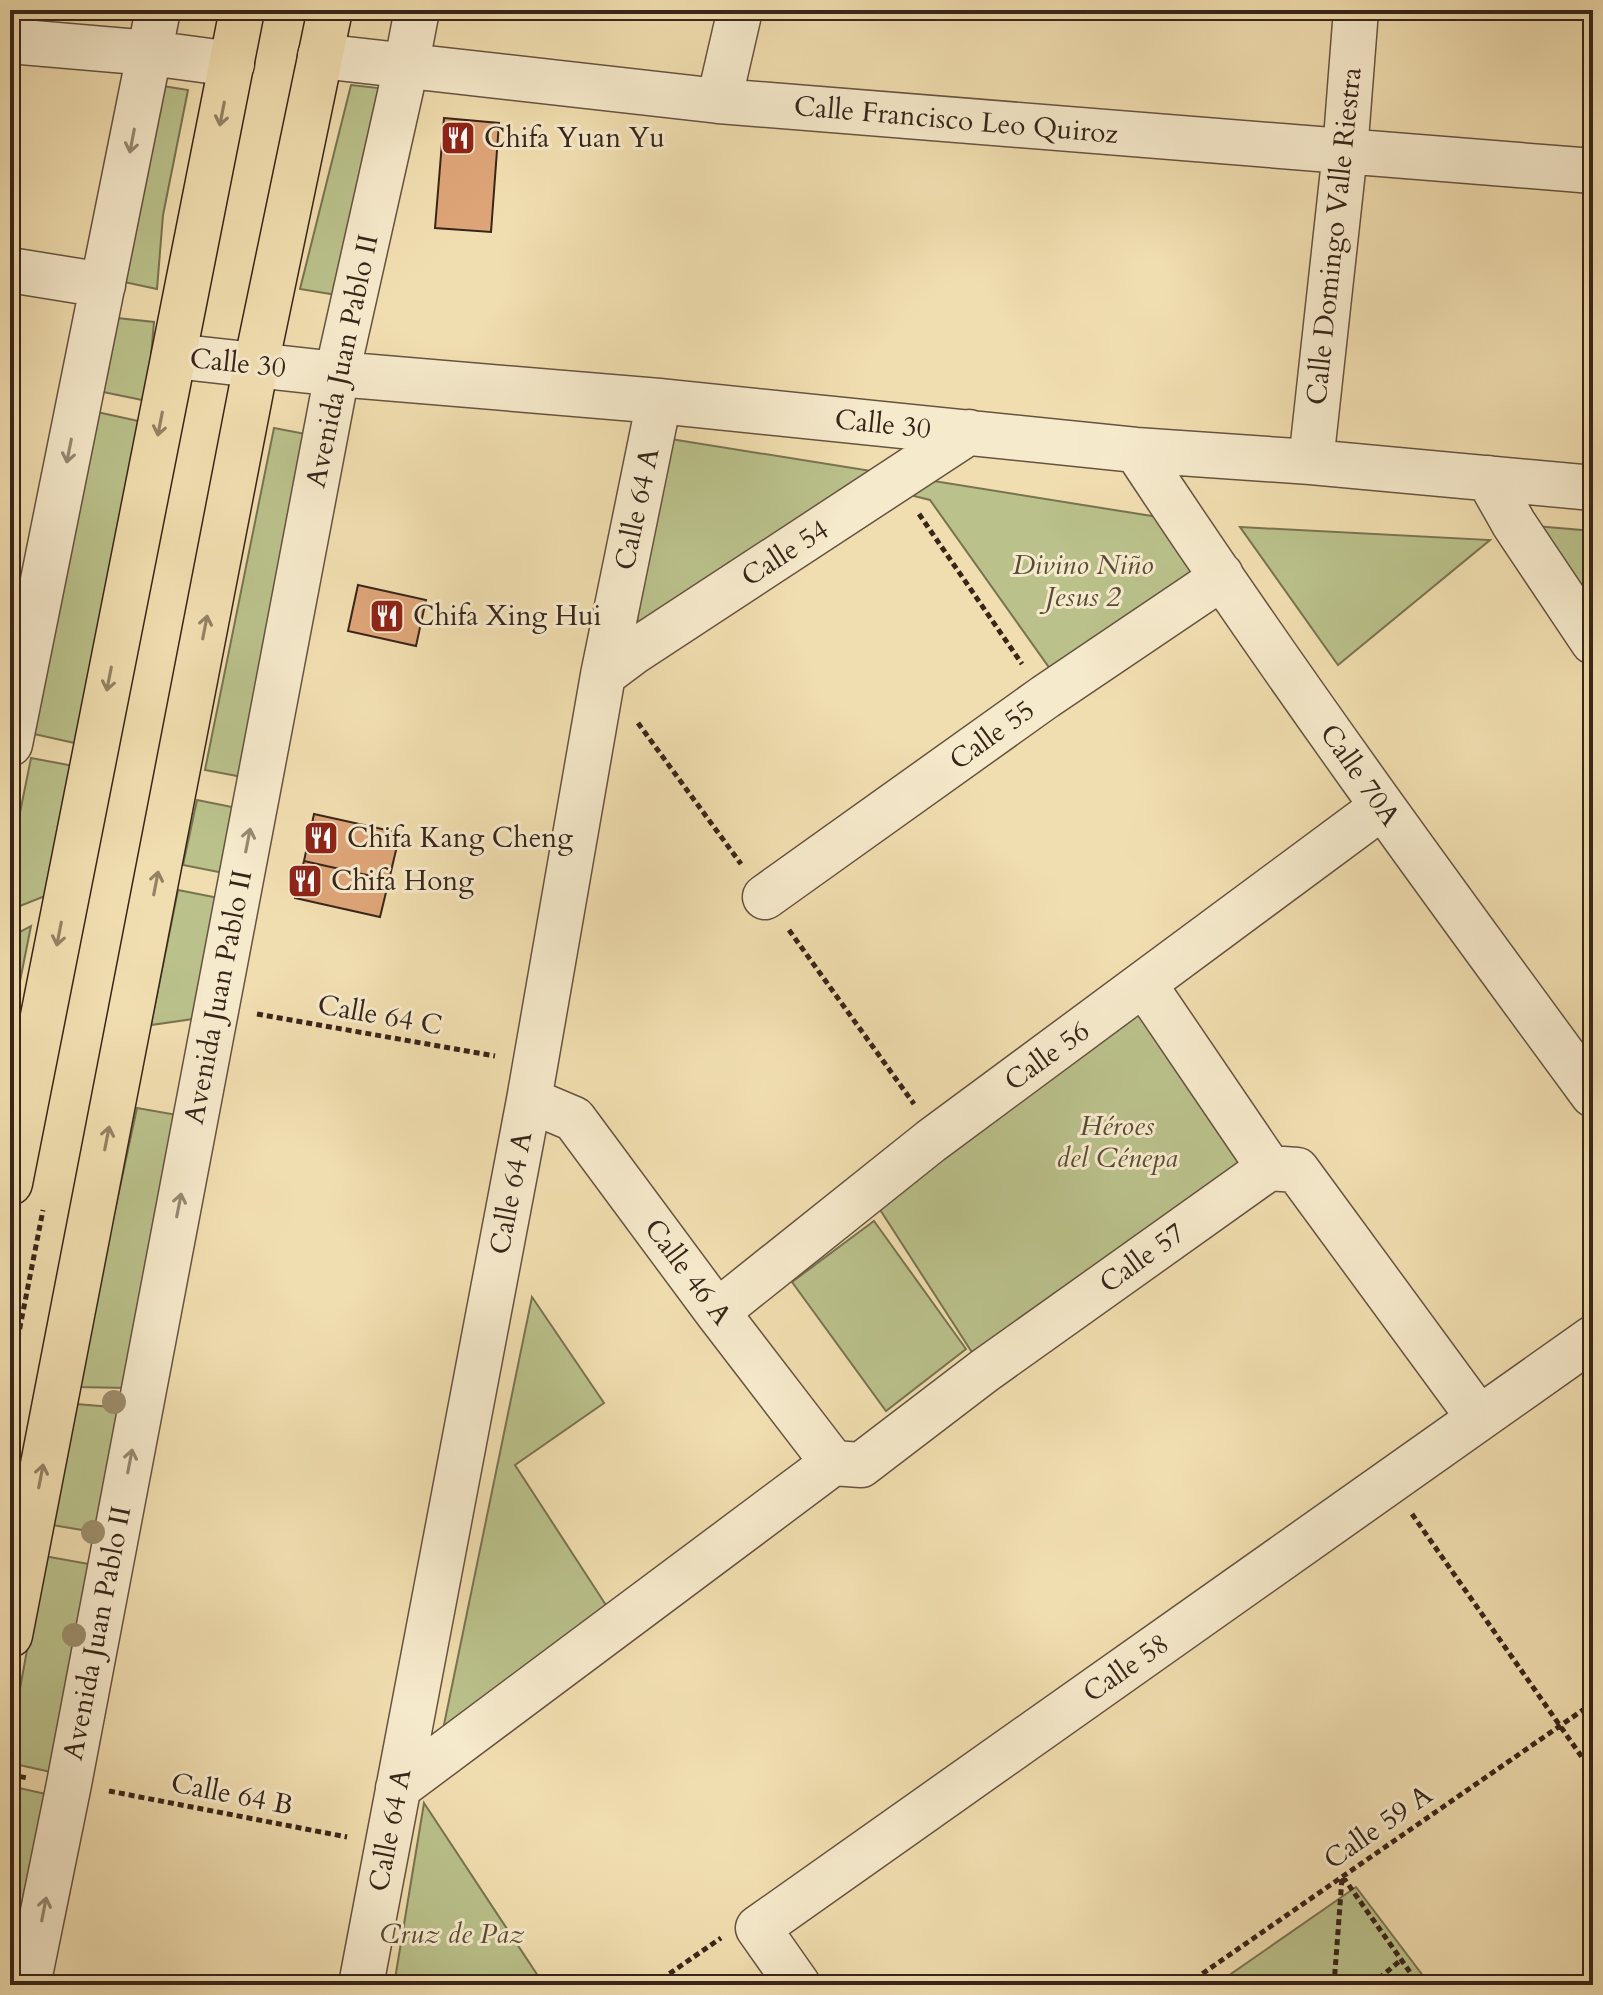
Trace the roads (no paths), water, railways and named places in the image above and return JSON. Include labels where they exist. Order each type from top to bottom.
[{"type":"main road","points":[[10,1183],[242,10]]},
{"type":"main road","points":[[10,1635],[256,365],[330,10]]},
{"type":"street","points":[[10,744],[158,10]]},
{"type":"street","name":"Avenida Juan Pablo II","points":[[28,1985],[69,1784],[337,374],[417,10]]},
{"type":"street","points":[[719,101],[740,10]]},
{"type":"street","name":"Calle Domingo Valle Riestra","points":[[1311,462],[1345,152],[1356,10]]},
{"type":"street","points":[[10,41],[150,53],[232,64]]},
{"type":"street","name":"Calle Francisco Leo Quiroz","points":[[320,56],[719,101],[1593,171]]},
{"type":"street","points":[[10,270],[103,285]]},
{"type":"street","name":"Calle 30","points":[[174,356],[1136,450],[1311,462],[1593,488]]},
{"type":"street","name":"Calle 64 A","points":[[361,1985],[532,1082],[603,675],[659,401]]},
{"type":"street","name":"Calle 54","points":[[603,675],[969,432]]},
{"type":"street","name":"Calle 70A","points":[[1136,450],[1382,807],[1593,1095]]},
{"type":"street","points":[[1488,478],[1514,524],[1593,642]]},
{"type":"street","name":"Calle 55","points":[[765,897],[1221,575]]},
{"type":"street","name":"Calle 56","points":[[717,1312],[931,1141],[1382,807]]},
{"type":"street","points":[[1144,984],[1269,1168],[1297,1170],[1479,1418]]},
{"type":"street","name":"Calle 46 A","points":[[532,1082],[574,1119],[833,1463]]},
{"type":"street","name":"Calle 57","points":[[833,1463],[861,1465],[984,1371],[1269,1168]]},
{"type":"street","name":"Calle 58","points":[[798,1985],[758,1928],[1593,1338]]},
{"type":"street","points":[[398,1788],[833,1463]]},
{"type":"place","name":"Chifa Yuan Yu","points":[[458,138]]},
{"type":"place","name":"Chifa Xing Hui","points":[[387,616]]},
{"type":"place","name":"Chifa Kang Cheng","points":[[321,838]]},
{"type":"place","name":"Chifa Hong","points":[[305,881]]},
{"type":"park label","name":"Divino Niño Jesus 2","points":[[1083,581]]},
{"type":"park label","name":"Héroes del Cénepa","points":[[1117,1142]]},
{"type":"park label","name":"Cruz de Paz","points":[[452,1934]]}]
